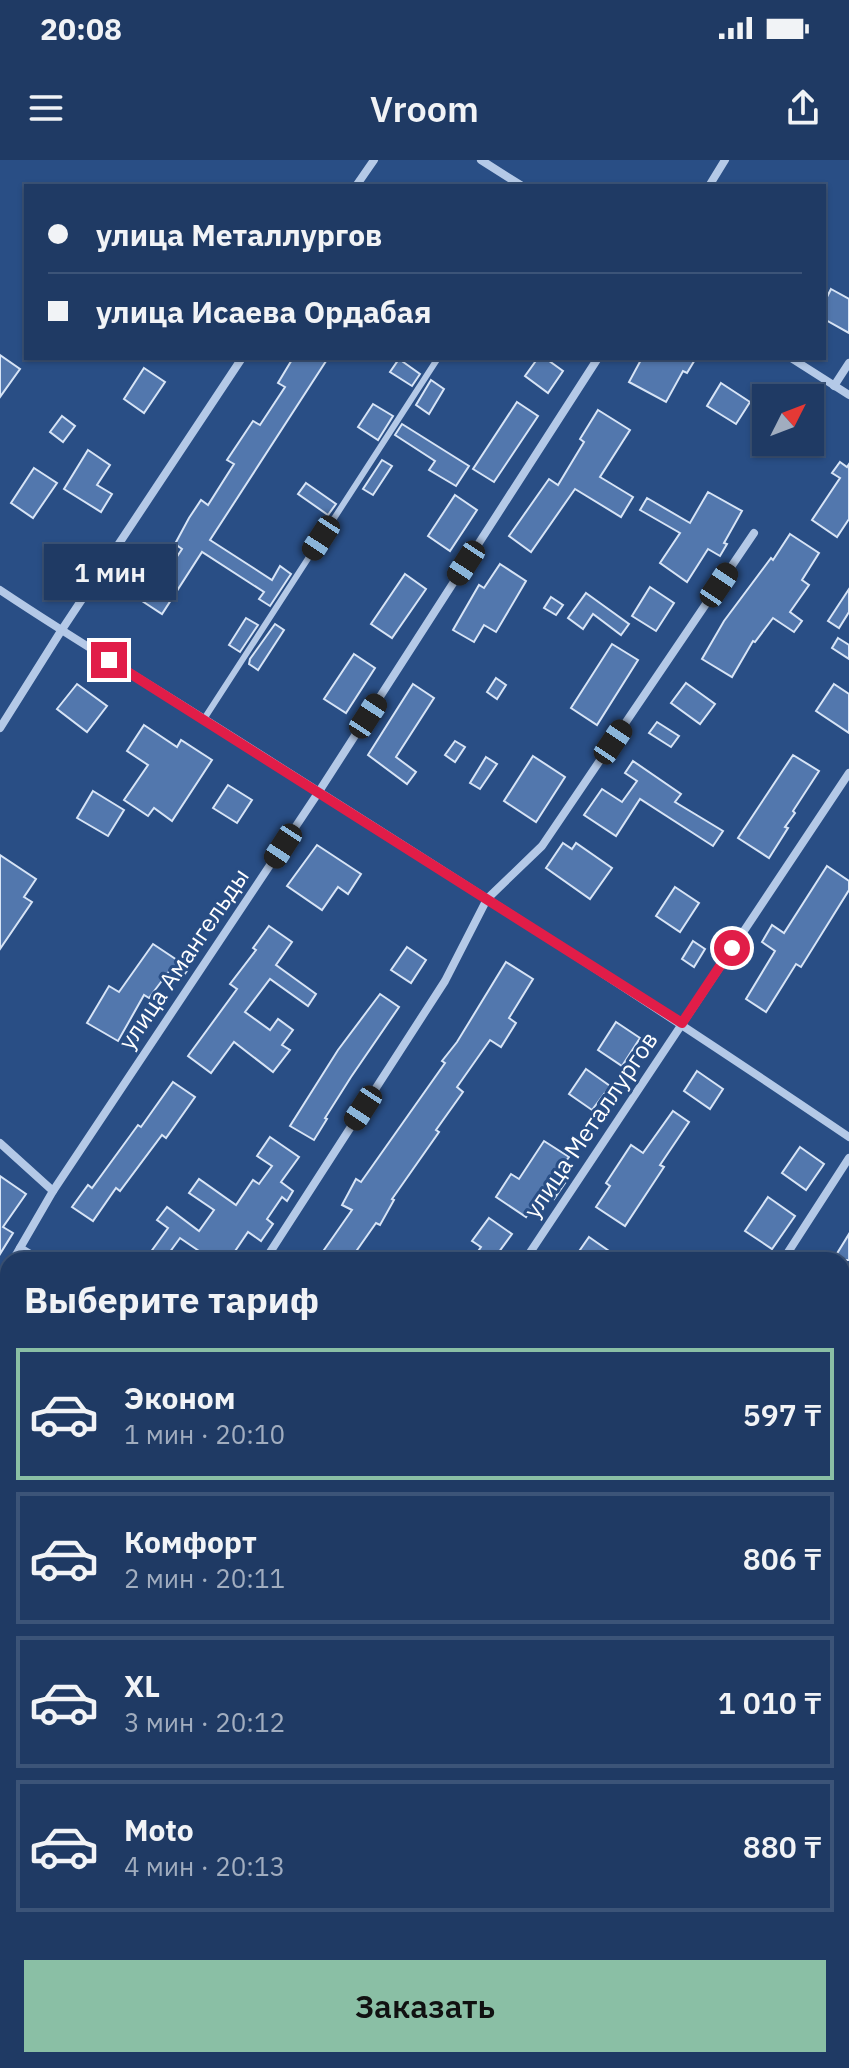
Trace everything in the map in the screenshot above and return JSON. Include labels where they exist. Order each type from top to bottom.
[{"type":"street","points":[[357,184],[374,160]]},
{"type":"street","points":[[481,160],[519,184]]},
{"type":"street","points":[[710,184],[725,160]]},
{"type":"street","points":[[0,728],[241,360]]},
{"type":"street","name":"улица Амангельды","points":[[18,1252],[53,1191],[318,793],[597,360]]},
{"type":"street","points":[[794,360],[849,395]]},
{"type":"street","points":[[834,386],[849,363]]},
{"type":"street","points":[[270,1252],[445,981],[487,899],[542,846],[754,533]]},
{"type":"street","points":[[0,590],[682,1023],[849,1137]]},
{"type":"street","name":"улица Металлургов","points":[[530,1252],[849,773]]},
{"type":"street","points":[[0,1143],[53,1191]]},
{"type":"street","points":[[788,1252],[849,1158]]},
{"type":"street","points":[[20,1248],[27,1252]]},
{"type":"lane","points":[[204,719],[437,360]]},
{"type":"building","points":[[831,289],[849,299],[849,333],[826,320],[826,299]]},
{"type":"building","points":[[0,355],[20,369],[0,397]]},
{"type":"building","points":[[292,360],[327,360],[210,540],[272,580],[280,566],[291,574],[270,606],[259,599],[264,592],[202,552],[162,614],[139,599],[150,582],[157,587],[182,549],[175,544],[189,518],[201,500],[208,505],[234,464],[227,460],[253,421],[260,425],[285,387],[278,383]]},
{"type":"building","points":[[400,360],[420,374],[412,386],[390,372]]},
{"type":"building","points":[[537,360],[548,360],[563,371],[548,393],[525,376]]},
{"type":"building","points":[[641,360],[695,360],[687,373],[683,371],[666,402],[629,382]]},
{"type":"building","points":[[144,368],[165,382],[144,413],[124,399]]},
{"type":"building","points":[[431,380],[444,389],[429,414],[416,405]]},
{"type":"building","points":[[721,383],[750,402],[736,424],[707,406]]},
{"type":"building","points":[[517,402],[538,416],[494,482],[473,469]]},
{"type":"building","points":[[373,404],[393,416],[378,440],[358,427]]},
{"type":"building","points":[[598,410],[630,430],[600,477],[633,497],[621,517],[575,489],[531,552],[509,536],[549,479],[558,485],[584,442],[580,439]]},
{"type":"building","points":[[62,416],[75,426],[63,442],[50,432]]},
{"type":"building","points":[[402,424],[469,466],[456,486],[429,470],[435,461],[395,435]]},
{"type":"building","points":[[88,450],[110,465],[97,485],[112,494],[101,512],[64,489]]},
{"type":"building","points":[[382,460],[392,466],[373,495],[363,489]]},
{"type":"building","points":[[840,462],[847,467],[849,464],[849,519],[837,537],[812,520],[840,478],[832,473]]},
{"type":"building","points":[[34,468],[57,483],[33,518],[11,503]]},
{"type":"building","points":[[306,483],[336,504],[328,515],[298,494]]},
{"type":"building","points":[[708,492],[742,511],[720,556],[708,549],[687,582],[660,563],[680,533],[640,510],[647,498],[690,523]]},
{"type":"building","points":[[455,495],[477,510],[450,551],[428,536]]},
{"type":"building","points":[[790,534],[819,553],[802,580],[809,585],[790,612],[802,621],[794,632],[773,618],[753,641],[732,677],[702,659],[724,621]]},
{"type":"building","points":[[500,564],[526,581],[496,632],[484,625],[474,642],[453,630],[479,585],[484,588]]},
{"type":"building","points":[[405,574],[426,589],[392,638],[371,624]]},
{"type":"building","points":[[650,587],[674,603],[656,631],[632,616]]},
{"type":"building","points":[[849,589],[849,612],[839,628],[828,621]]},
{"type":"building","points":[[586,593],[629,624],[621,635],[593,614],[583,629],[568,618]]},
{"type":"building","points":[[551,597],[563,605],[556,615],[544,608]]},
{"type":"building","points":[[246,618],[258,625],[240,652],[229,645]]},
{"type":"building","points":[[275,624],[284,630],[258,670],[249,664],[250,659]]},
{"type":"building","points":[[838,638],[849,645],[849,659],[832,648]]},
{"type":"building","points":[[612,644],[638,660],[597,725],[571,708]]},
{"type":"building","points":[[354,654],[375,668],[346,713],[324,699]]},
{"type":"building","points":[[496,678],[506,685],[497,699],[487,692]]},
{"type":"building","points":[[686,683],[715,704],[700,724],[671,703]]},
{"type":"building","points":[[77,684],[107,706],[87,732],[57,709]]},
{"type":"building","points":[[413,684],[434,698],[396,757],[416,772],[407,784],[368,755]]},
{"type":"building","points":[[834,684],[849,694],[849,733],[816,711]]},
{"type":"building","points":[[657,722],[679,736],[671,747],[649,733]]},
{"type":"building","points":[[144,725],[177,747],[181,740],[212,760],[172,821],[154,808],[148,816],[124,800],[148,765],[127,751]]},
{"type":"building","points":[[455,741],[465,747],[455,762],[445,755]]},
{"type":"building","points":[[793,755],[819,771],[793,811],[795,813],[785,827],[788,828],[769,858],[738,838]]},
{"type":"building","points":[[533,756],[565,777],[536,822],[504,801]]},
{"type":"building","points":[[486,757],[497,764],[480,789],[470,783]]},
{"type":"building","points":[[633,761],[681,794],[675,802],[723,831],[713,846],[640,799],[616,836],[584,815],[602,789],[622,802],[637,781],[625,773]]},
{"type":"building","points":[[228,785],[252,800],[237,823],[213,808]]},
{"type":"building","points":[[93,791],[124,810],[108,836],[77,818]]},
{"type":"building","points":[[563,843],[572,849],[576,843],[612,868],[590,899],[546,868]]},
{"type":"building","points":[[317,845],[361,874],[348,894],[338,887],[322,910],[287,886]]},
{"type":"building","points":[[0,855],[36,879],[24,897],[32,902],[0,949]]},
{"type":"building","points":[[827,866],[849,881],[849,890],[801,967],[796,964],[766,1012],[746,999],[775,951],[762,942],[772,925],[784,933]]},
{"type":"building","points":[[675,887],[699,903],[680,932],[656,916]]},
{"type":"building","points":[[269,926],[292,942],[276,965],[316,994],[308,1006],[270,979],[245,1012],[270,1030],[278,1019],[293,1030],[282,1045],[290,1050],[273,1072],[234,1042],[211,1073],[188,1056],[237,989],[230,984],[256,950],[253,948]]},
{"type":"building","points":[[693,941],[705,949],[694,967],[682,959]]},
{"type":"building","points":[[153,944],[189,968],[182,978],[170,970],[149,998],[144,995],[118,1041],[87,1023],[109,986],[119,992]]},
{"type":"building","points":[[407,947],[426,960],[411,983],[391,970]]},
{"type":"building","points":[[506,962],[533,979],[509,1018],[516,1023],[501,1047],[490,1040],[457,1087],[463,1092],[392,1199],[380,1225],[376,1223],[356,1252],[323,1252],[352,1210],[342,1205],[356,1179],[361,1182],[457,1042]]},
{"type":"building","points":[[380,994],[399,1007],[351,1077],[314,1140],[290,1126],[338,1050]]},
{"type":"building","points":[[616,1022],[640,1038],[622,1066],[598,1050]]},
{"type":"building","points":[[586,1069],[610,1086],[592,1110],[569,1094]]},
{"type":"building","points":[[697,1071],[723,1089],[710,1109],[684,1091]]},
{"type":"building","points":[[173,1082],[195,1097],[166,1138],[162,1135],[120,1191],[116,1188],[93,1221],[72,1207],[88,1185],[92,1188]]},
{"type":"building","points":[[673,1111],[689,1122],[625,1226],[596,1207],[610,1186],[606,1183],[631,1145],[643,1153]]},
{"type":"building","points":[[270,1137],[299,1157],[281,1182],[293,1191],[287,1201],[282,1197],[267,1219],[273,1224],[261,1241],[248,1232],[234,1252],[198,1252],[180,1238],[170,1252],[151,1252],[168,1228],[157,1220],[167,1207],[199,1231],[214,1210],[189,1193],[199,1179],[236,1205],[253,1180],[259,1184],[272,1166],[257,1156]]},
{"type":"building","points":[[544,1141],[569,1157],[555,1176],[565,1183],[554,1199],[542,1191],[526,1217],[496,1197],[511,1174],[519,1179]]},
{"type":"building","points":[[800,1147],[824,1164],[806,1190],[782,1173]]},
{"type":"building","points":[[0,1176],[26,1194],[3,1227],[13,1233],[0,1252]]},
{"type":"building","points":[[768,1197],[795,1216],[772,1249],[745,1231]]},
{"type":"building","points":[[489,1218],[512,1234],[499,1252],[478,1252],[481,1247],[472,1241]]},
{"type":"building","points":[[849,1234],[849,1252],[838,1252]]},
{"type":"building","points":[[589,1237],[611,1252],[579,1252]]},
{"type":"route","points":[[109,660],[682,1023],[732,948]]}]
